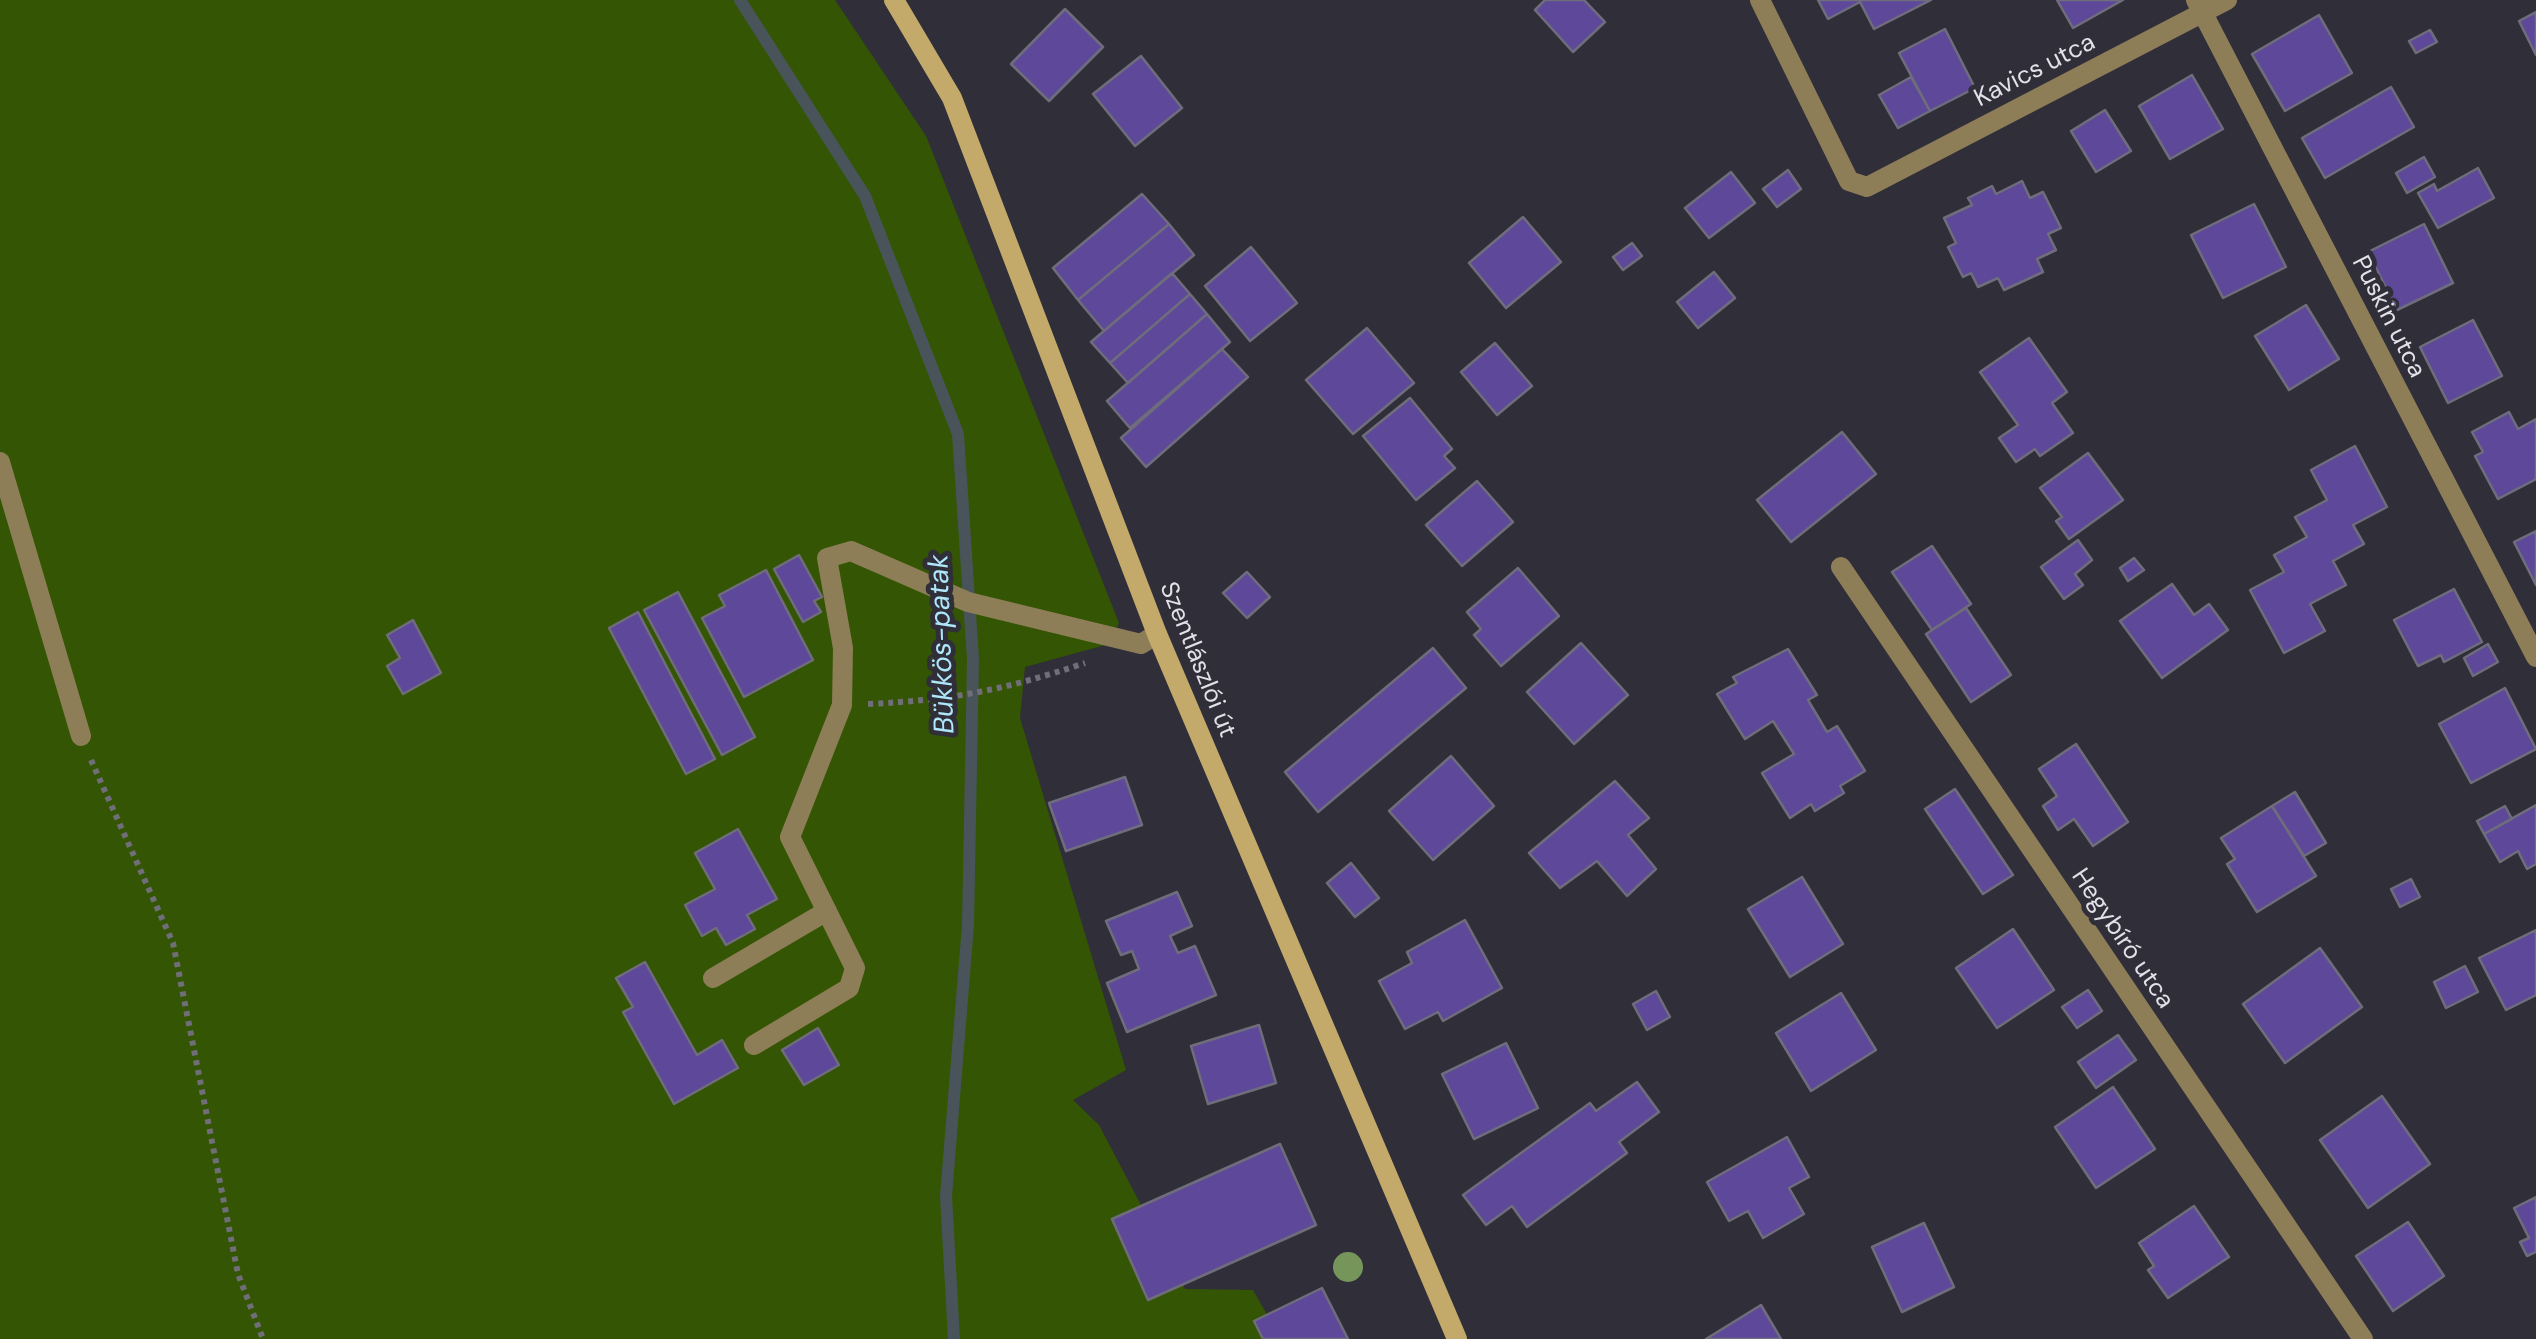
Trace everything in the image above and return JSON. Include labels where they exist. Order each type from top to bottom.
[{"type":"main road","name":"Szentlászlói út","points":[[894,0],[952,98],[1157,634],[1457,1339]]},
{"type":"street","name":"Kavics utca","points":[[1760,0],[1849,181],[1866,187],[2200,6],[2227,0]]},
{"type":"street","name":"Puskin utca","points":[[2200,6],[2536,658]]},
{"type":"street","points":[[0,462],[81,736]]},
{"type":"street","points":[[754,1045],[849,988],[855,968],[790,838],[842,705],[843,648],[827,558],[850,551],[968,602],[1141,644],[1157,634]]},
{"type":"street","name":"Hegybíró utca","points":[[1840,568],[2363,1339]]},
{"type":"street","points":[[713,978],[827,911]]},
{"type":"path","points":[[842,705],[940,700],[1000,691],[1088,662]]},
{"type":"path","points":[[81,736],[173,944],[238,1274],[263,1339]]},
{"type":"green space","points":[[0,0],[835,0],[926,136],[1119,623],[1109,644],[1025,667],[1020,718],[1126,1070],[1073,1100],[1099,1125],[1185,1289],[1253,1290],[1281,1339],[0,1339]]},
{"type":"building","points":[[1545,0],[1584,0],[1605,22],[1573,52],[1535,10]]},
{"type":"building","points":[[1818,0],[1931,0],[1874,29],[1860,2],[1828,19]]},
{"type":"building","points":[[2057,0],[2123,0],[2073,28]]},
{"type":"building","points":[[1065,9],[1103,47],[1049,101],[1011,64]]},
{"type":"building","points":[[2536,12],[2536,55],[2519,21]]},
{"type":"building","points":[[2319,15],[2352,73],[2285,111],[2252,54]]},
{"type":"building","points":[[1945,29],[1975,88],[1930,111],[1899,53]]},
{"type":"building","points":[[2430,30],[2437,42],[2416,53],[2409,41]]},
{"type":"building","points":[[1141,56],[1182,108],[1135,146],[1093,94]]},
{"type":"building","points":[[2192,75],[2223,129],[2170,159],[2139,106]]},
{"type":"building","points":[[1911,77],[1930,111],[1898,128],[1879,95]]},
{"type":"building","points":[[2391,87],[2414,127],[2325,178],[2302,138]]},
{"type":"building","points":[[2105,110],[2131,151],[2096,172],[2071,131]]},
{"type":"building","points":[[2424,157],[2435,177],[2407,193],[2396,173]]},
{"type":"building","points":[[2478,168],[2494,198],[2438,228],[2418,193],[2434,184],[2437,191]]},
{"type":"building","points":[[1788,170],[1801,189],[1777,207],[1763,189]]},
{"type":"building","points":[[1731,172],[1755,203],[1709,238],[1685,208]]},
{"type":"building","points":[[2022,181],[2030,198],[2043,192],[2061,228],[2048,234],[2056,250],[2037,259],[2043,272],[2004,290],[1998,278],[1978,287],[1971,273],[1963,277],[1948,247],[1956,243],[1944,218],[1972,205],[1968,198],[1992,186],[1996,194]]},
{"type":"building","points":[[1142,194],[1169,224],[1078,300],[1053,268]]},
{"type":"building","points":[[2254,204],[2286,267],[2223,298],[2191,235]]},
{"type":"building","points":[[1523,217],[1561,262],[1506,308],[1469,263]]},
{"type":"building","points":[[1169,224],[1194,255],[1104,331],[1078,300]]},
{"type":"building","points":[[2424,224],[2453,283],[2397,310],[2368,252]]},
{"type":"building","points":[[1632,243],[1642,256],[1623,270],[1613,257]]},
{"type":"building","points":[[1251,247],[1297,303],[1250,341],[1205,286]]},
{"type":"building","points":[[1714,272],[1735,298],[1698,328],[1677,302]]},
{"type":"building","points":[[1172,273],[1190,294],[1110,363],[1091,342]]},
{"type":"building","points":[[1190,294],[1207,314],[1128,383],[1110,363]]},
{"type":"building","points":[[2306,305],[2339,359],[2289,390],[2255,336]]},
{"type":"building","points":[[1207,314],[1230,342],[1130,428],[1107,401]]},
{"type":"building","points":[[2473,320],[2502,376],[2448,403],[2420,347]]},
{"type":"building","points":[[1367,328],[1414,383],[1353,434],[1306,380]]},
{"type":"building","points":[[2029,338],[2067,392],[2052,403],[2073,433],[2040,456],[2035,449],[2016,462],[1999,438],[2018,425],[1980,372]]},
{"type":"building","points":[[1495,343],[1532,386],[1497,415],[1461,372]]},
{"type":"building","points":[[1222,349],[1248,377],[1146,467],[1121,438]]},
{"type":"building","points":[[1410,398],[1452,449],[1444,456],[1455,468],[1416,500],[1363,436]]},
{"type":"building","points":[[2509,412],[2518,429],[2536,419],[2536,479],[2498,499],[2475,456],[2483,452],[2472,432]]},
{"type":"building","points":[[1842,432],[1876,474],[1791,542],[1757,500]]},
{"type":"building","points":[[2355,446],[2387,507],[2353,525],[2364,544],[2333,561],[2346,585],[2310,604],[2325,631],[2284,653],[2250,590],[2284,572],[2274,555],[2307,537],[2295,517],[2327,500],[2311,470]]},
{"type":"building","points":[[2088,453],[2123,500],[2069,539],[2056,521],[2062,517],[2040,488]]},
{"type":"building","points":[[1477,481],[1513,522],[1462,566],[1426,525]]},
{"type":"building","points":[[2536,531],[2536,585],[2514,542]]},
{"type":"building","points":[[2078,540],[2092,560],[2075,574],[2083,585],[2064,599],[2041,567]]},
{"type":"building","points":[[1932,546],[1971,604],[1932,630],[1892,572]]},
{"type":"building","points":[[799,555],[822,597],[814,601],[821,612],[803,622],[774,569]]},
{"type":"building","points":[[2134,558],[2144,570],[2128,581],[2120,568]]},
{"type":"building","points":[[1518,568],[1559,616],[1501,666],[1474,635],[1481,629],[1467,612]]},
{"type":"building","points":[[766,570],[813,660],[744,697],[702,618],[725,606],[719,595]]},
{"type":"building","points":[[1247,572],[1270,597],[1247,618],[1223,593]]},
{"type":"building","points":[[2172,584],[2194,615],[2209,604],[2228,630],[2162,678],[2120,621]]},
{"type":"building","points":[[2454,589],[2482,642],[2444,662],[2441,655],[2418,666],[2394,620]]},
{"type":"building","points":[[678,592],[755,737],[722,755],[644,610]]},
{"type":"building","points":[[1966,608],[2011,675],[1971,702],[1926,634]]},
{"type":"building","points":[[638,612],[715,759],[686,774],[609,628]]},
{"type":"building","points":[[413,620],[441,673],[403,694],[387,666],[400,658],[387,635]]},
{"type":"building","points":[[1581,643],[1628,695],[1574,744],[1527,692]]},
{"type":"building","points":[[2488,644],[2498,662],[2473,676],[2464,658]]},
{"type":"building","points":[[1433,648],[1466,688],[1318,812],[1285,772]]},
{"type":"building","points":[[1788,649],[1817,695],[1808,700],[1827,732],[1837,726],[1865,771],[1840,786],[1844,793],[1815,811],[1811,804],[1790,818],[1762,773],[1794,754],[1773,721],[1745,739],[1717,694],[1737,683],[1733,677]]},
{"type":"building","points":[[2505,688],[2536,749],[2471,783],[2439,724]]},
{"type":"building","points":[[2076,744],[2128,822],[2093,846],[2074,819],[2058,830],[2043,806],[2057,796],[2039,769]]},
{"type":"building","points":[[1451,756],[1494,806],[1433,860],[1389,811]]},
{"type":"building","points":[[1125,777],[1142,825],[1066,851],[1049,803]]},
{"type":"building","points":[[1615,781],[1649,818],[1628,835],[1656,869],[1627,896],[1597,861],[1560,888],[1529,853]]},
{"type":"building","points":[[1955,789],[2013,875],[1983,894],[1925,809]]},
{"type":"building","points":[[2295,792],[2326,843],[2304,856],[2272,806]]},
{"type":"building","points":[[2536,805],[2536,864],[2527,869],[2518,851],[2500,862],[2484,834]]},
{"type":"building","points":[[2272,806],[2316,876],[2257,912],[2227,864],[2235,859],[2221,838]]},
{"type":"building","points":[[2505,806],[2512,819],[2484,834],[2477,821]]},
{"type":"building","points":[[738,829],[777,899],[747,915],[755,929],[726,945],[716,928],[702,936],[685,905],[715,889],[695,853]]},
{"type":"building","points":[[1351,863],[1379,898],[1355,917],[1327,883]]},
{"type":"building","points":[[1802,877],[1843,944],[1790,977],[1748,909]]},
{"type":"building","points":[[2411,879],[2420,897],[2400,907],[2391,889]]},
{"type":"building","points":[[1177,892],[1192,926],[1170,936],[1178,953],[1195,946],[1216,995],[1127,1032],[1107,983],[1139,969],[1132,951],[1121,955],[1106,921]]},
{"type":"building","points":[[1465,920],[1502,988],[1443,1021],[1438,1012],[1405,1029],[1379,981],[1412,963],[1407,952]]},
{"type":"building","points":[[2013,929],[2054,990],[1997,1028],[1956,968]]},
{"type":"building","points":[[2536,930],[2536,995],[2506,1010],[2479,958]]},
{"type":"building","points":[[2320,948],[2362,1007],[2285,1063],[2243,1004]]},
{"type":"building","points":[[645,962],[697,1055],[722,1040],[738,1068],[674,1104],[623,1012],[633,1007],[616,978]]},
{"type":"building","points":[[2465,966],[2478,992],[2446,1008],[2434,982]]},
{"type":"building","points":[[2088,990],[2102,1011],[2077,1028],[2062,1007]]},
{"type":"building","points":[[1656,991],[1670,1017],[1647,1030],[1633,1004]]},
{"type":"building","points":[[1841,993],[1876,1050],[1811,1091],[1776,1033]]},
{"type":"building","points":[[1259,1025],[1276,1083],[1208,1104],[1191,1046]]},
{"type":"building","points":[[818,1028],[839,1065],[804,1085],[782,1050]]},
{"type":"building","points":[[2118,1035],[2136,1060],[2096,1088],[2078,1062]]},
{"type":"building","points":[[1506,1043],[1538,1108],[1474,1139],[1442,1074]]},
{"type":"building","points":[[1637,1082],[1659,1112],[1619,1142],[1627,1153],[1527,1227],[1512,1206],[1486,1225],[1463,1195],[1590,1103],[1596,1111]]},
{"type":"building","points":[[2113,1087],[2155,1149],[2096,1188],[2055,1127]]},
{"type":"building","points":[[2382,1096],[2430,1164],[2368,1208],[2320,1140]]},
{"type":"building","points":[[1787,1137],[1809,1177],[1789,1188],[1804,1214],[1763,1238],[1748,1211],[1729,1221],[1707,1182]]},
{"type":"building","points":[[1280,1144],[1316,1225],[1148,1300],[1112,1219]]},
{"type":"building","points":[[2536,1197],[2536,1252],[2527,1256],[2520,1242],[2529,1238],[2514,1208]]},
{"type":"building","points":[[2194,1206],[2229,1257],[2168,1298],[2148,1270],[2154,1266],[2139,1243]]},
{"type":"building","points":[[2408,1222],[2444,1276],[2393,1311],[2356,1256]]},
{"type":"building","points":[[1924,1223],[1954,1287],[1902,1312],[1872,1247]]},
{"type":"building","points":[[1322,1288],[1348,1339],[1263,1339],[1254,1321]]},
{"type":"building","points":[[1761,1305],[1781,1339],[1706,1339]]},
{"type":"waterway","name":"Bükkös-patak","points":[[740,0],[865,196],[958,434],[973,659],[968,925],[946,1196],[954,1339]]}]
